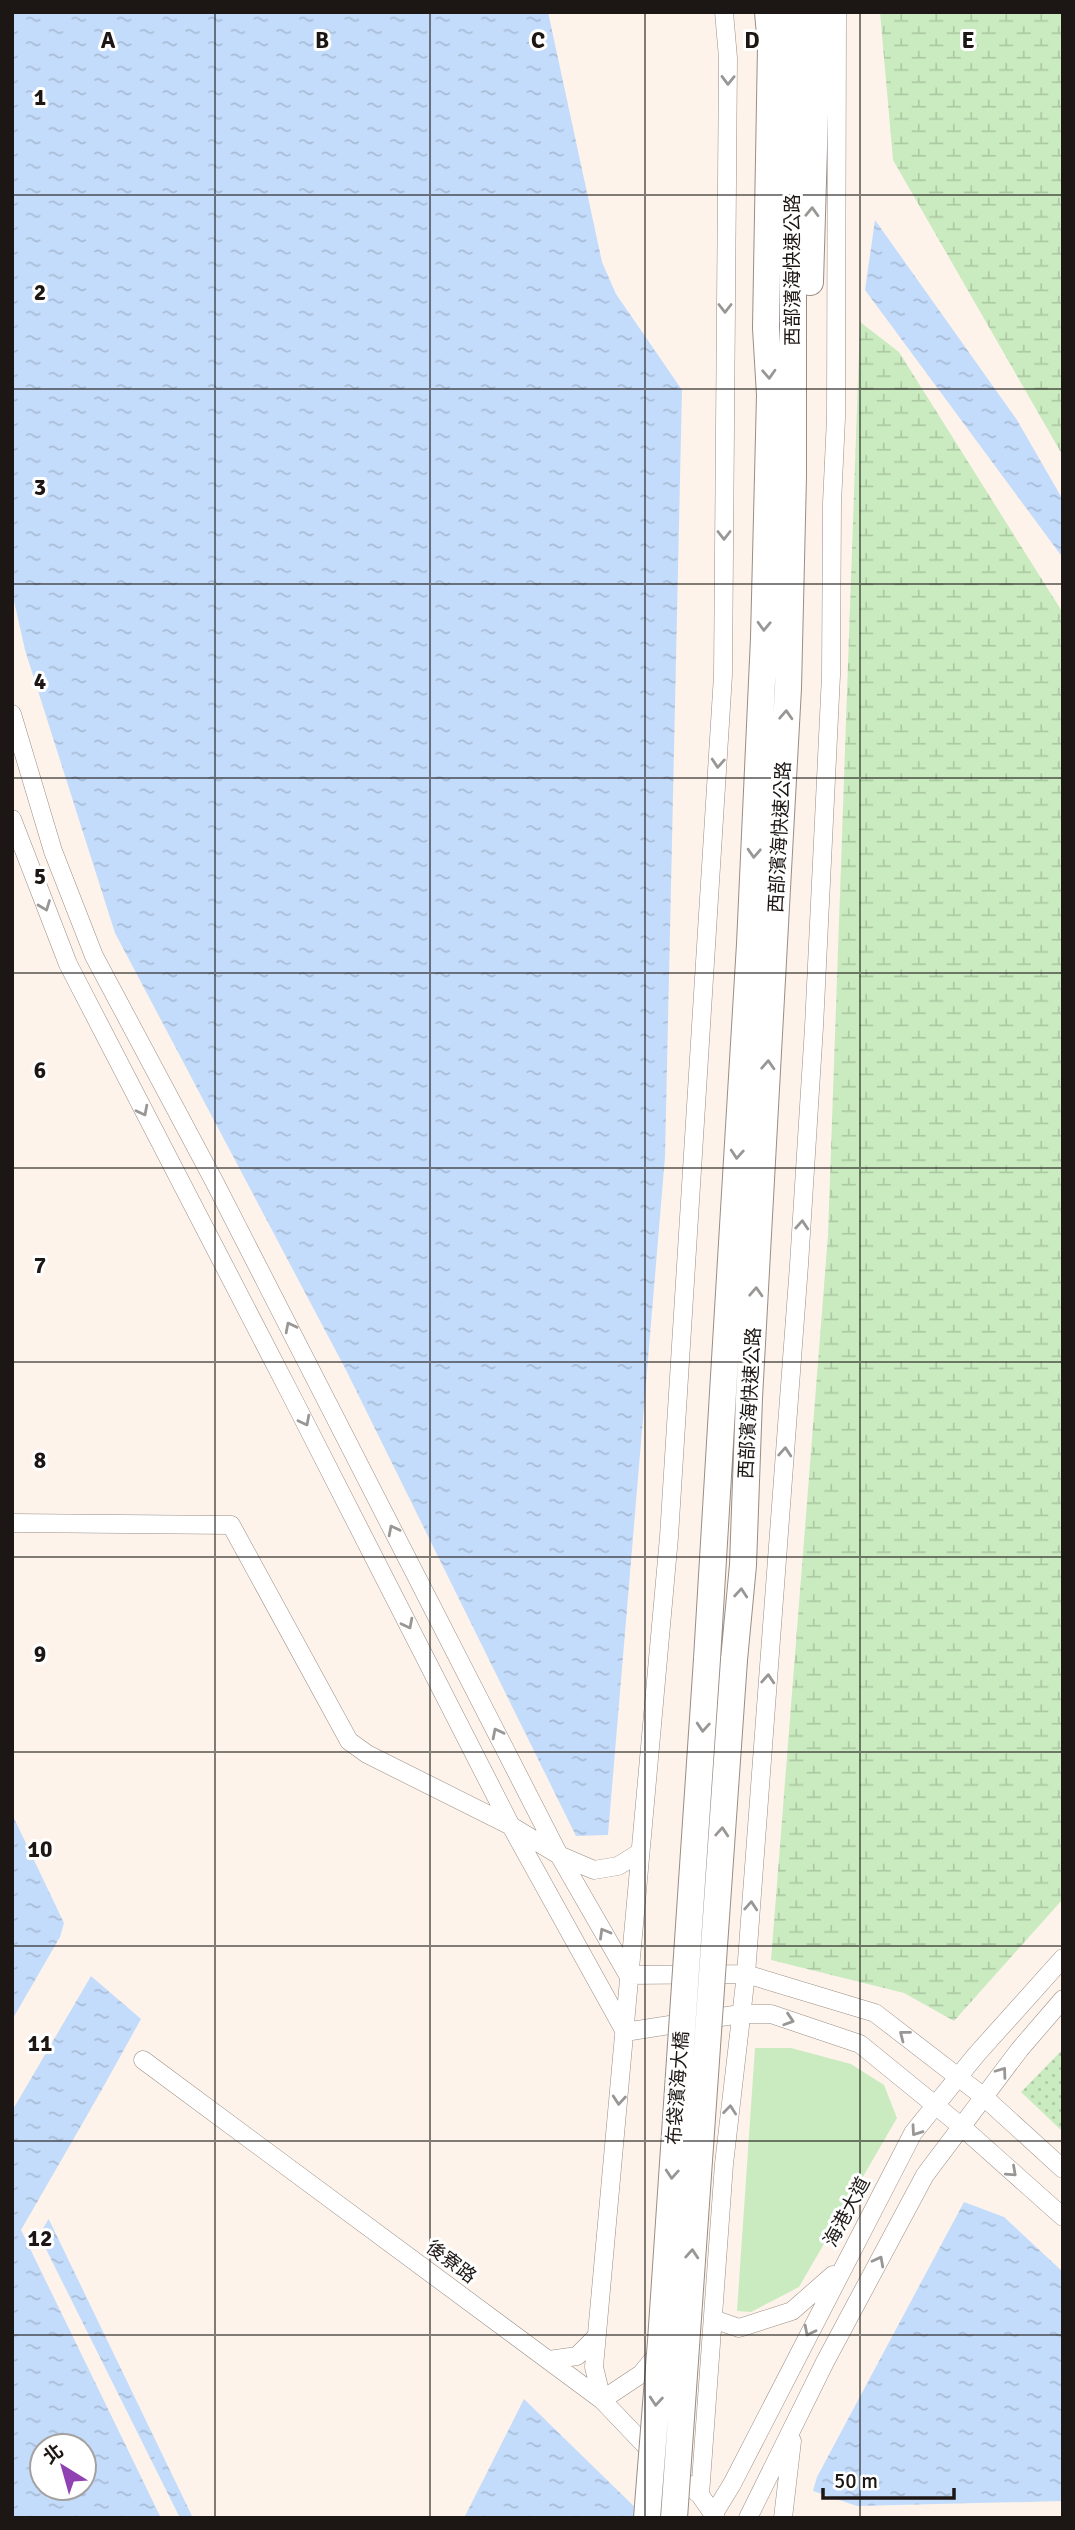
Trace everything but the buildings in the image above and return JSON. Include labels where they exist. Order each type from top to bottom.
[{"type":"highway","points":[[756,12],[766,328]]},
{"type":"highway","name":"西部濱海快速公路","points":[[707,1659],[750,944],[761,694],[770,396],[766,328],[771,46],[768,12]]},
{"type":"highway","name":"西部濱海快速公路","points":[[734,1660],[743,1565],[749,1398],[787,701],[793,476],[793,12]]},
{"type":"highway","points":[[793,476],[807,337],[818,12]]},
{"type":"highway","name":"布袋濱海大橋","points":[[646,2518],[661,2341],[707,1659]]},
{"type":"highway","name":"布袋濱海大橋","points":[[674,2518],[734,1660]]},
{"type":"street","points":[[717,2268],[700,2302],[641,2374],[602,2400],[594,2367],[596,2337],[669,1537],[723,675],[728,58],[724,12]]},
{"type":"street","points":[[700,2495],[724,2164],[746,1974],[814,1027],[830,702],[836,418],[836,12]]},
{"type":"street","points":[[12,714],[52,851],[94,956],[215,1181],[559,1855],[628,1975]]},
{"type":"street","points":[[12,819],[68,964],[511,1826],[625,2032]]},
{"type":"street","points":[[12,1522],[231,1525],[349,1741],[367,1754],[511,1826],[559,1855],[594,1870],[618,1866],[639,1853]]},
{"type":"street","name":"海港大道","points":[[714,2516],[913,2133],[958,2077],[1063,1958]]},
{"type":"street","points":[[628,1975],[746,1974],[875,2013],[984,2097],[1063,2169]]},
{"type":"street","points":[[748,2518],[825,2362],[925,2175],[1020,2049],[1063,1999]]},
{"type":"street","points":[[625,2032],[740,2014],[771,2014],[860,2044],[962,2127],[1063,2217]]},
{"type":"street","name":"後寮路","points":[[143,2060],[602,2400],[663,2464],[700,2495],[714,2516]]},
{"type":"street","points":[[713,2319],[739,2328],[792,2311],[841,2268]]},
{"type":"street","points":[[549,2360],[577,2356],[596,2337]]},
{"type":"street","points":[[783,2518],[793,2427]]},
{"type":"green space","points":[[880,12],[1063,12],[1063,456],[893,160]]},
{"type":"green space","points":[[860,322],[899,352],[1063,613],[1063,1899],[954,2021],[904,1993],[771,1960],[828,1235]]},
{"type":"green space","points":[[755,2048],[791,2048],[851,2064],[884,2085],[897,2118],[799,2287],[751,2312],[737,2311]]},
{"type":"green space","points":[[1063,2049],[1063,2132],[1021,2092]]},
{"type":"water","points":[[12,12],[548,12],[602,262],[616,294],[682,390],[665,1157],[608,1835],[576,1836],[347,1372],[115,933],[25,650],[12,592]]},
{"type":"water","points":[[875,220],[1017,420],[1063,500],[1063,558],[865,290]]},
{"type":"water","points":[[12,1814],[64,1923],[60,1937],[12,2020]]},
{"type":"water","points":[[91,1976],[141,2019],[40,2201],[193,2518],[12,2518],[12,2111]]},
{"type":"water","points":[[964,2202],[1004,2217],[1063,2272],[1063,2501],[857,2506],[813,2491],[817,2477]]},
{"type":"water","points":[[524,2399],[646,2518],[464,2518]]},
{"type":"pier","points":[[100,2093],[103,2095],[44,2201],[51,2215],[39,2235],[180,2518],[161,2518],[21,2230]]}]
